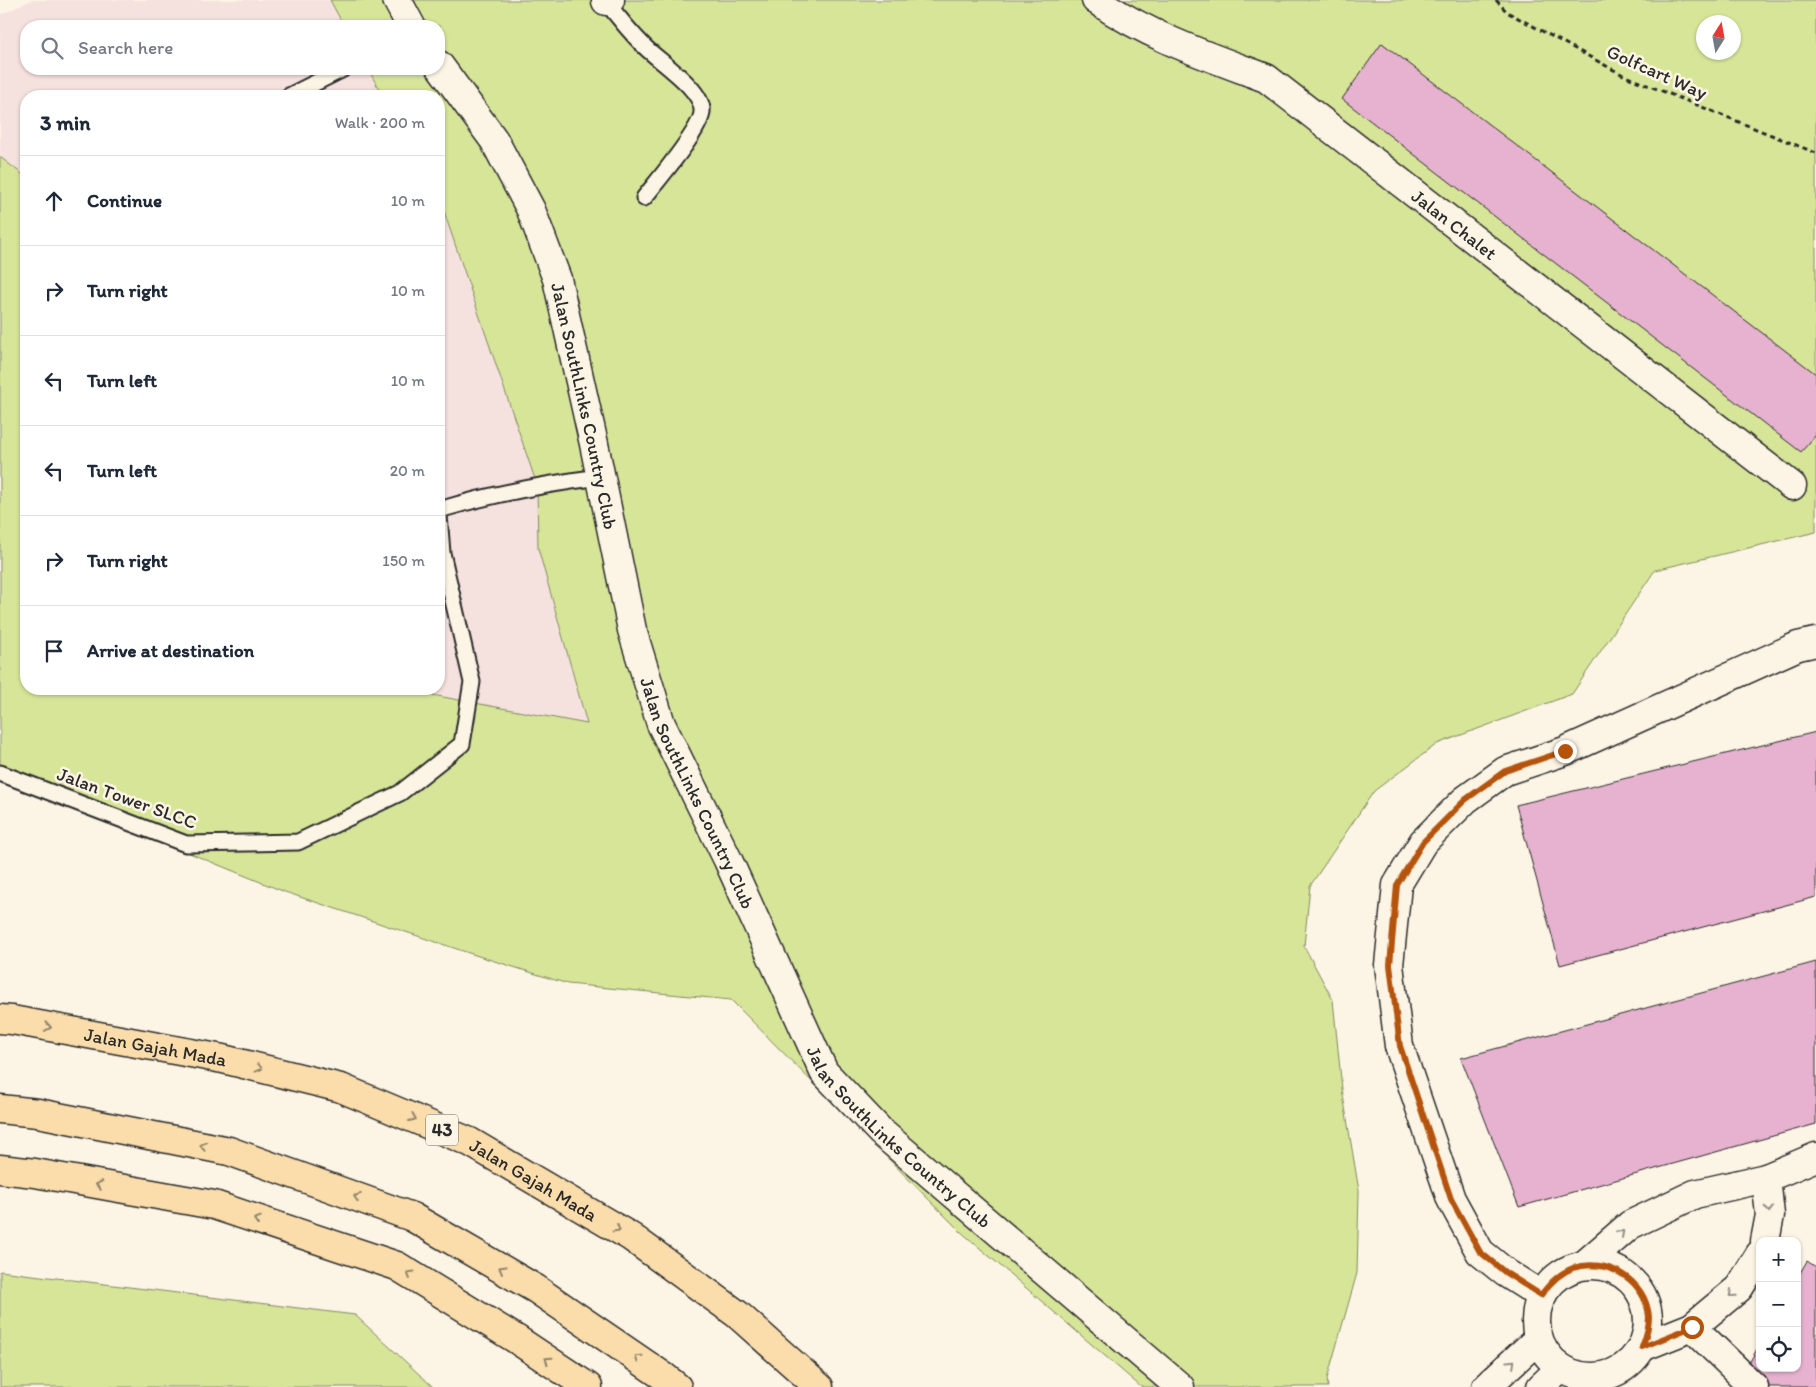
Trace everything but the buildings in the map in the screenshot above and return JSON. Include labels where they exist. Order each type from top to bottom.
[{"type":"main road","name":"Jalan Gajah Mada","points":[[0,1019],[223,1059],[341,1088],[470,1142],[631,1237],[737,1314],[819,1387]]},
{"type":"main road","points":[[0,1109],[38,1113],[229,1151],[412,1217],[536,1289],[664,1376],[677,1387]]},
{"type":"main road","points":[[0,1169],[34,1173],[214,1205],[397,1266],[516,1338],[588,1387]]},
{"type":"street","points":[[397,0],[408,20]]},
{"type":"street","name":"Jalan Chalet","points":[[1096,0],[1116,14],[1172,42],[1266,78],[1792,486]]},
{"type":"street","name":"Jalan SouthLinks Country Club","points":[[445,73],[494,140],[531,210],[557,279],[632,630],[660,724],[728,860],[824,1072],[881,1132],[1180,1387]]},
{"type":"street","points":[[1541,1295],[1506,1273],[1480,1252],[1451,1199],[1400,1046],[1390,965],[1397,885],[1423,842],[1465,800],[1505,771],[1565,751],[1798,646],[1816,642]]},
{"type":"street","points":[[1584,1265],[1630,1225],[1696,1194],[1766,1178],[1816,1157]]},
{"type":"street","points":[[1766,1178],[1770,1215],[1766,1237]]},
{"type":"street","points":[[1642,1347],[1692,1327],[1739,1288],[1756,1260]]},
{"type":"street","points":[[1584,1265],[1600,1265],[1615,1270],[1628,1277],[1638,1289],[1645,1302],[1649,1317],[1647,1333],[1642,1347],[1631,1362],[1615,1373],[1597,1378],[1578,1376],[1561,1368],[1547,1355],[1538,1339],[1535,1324],[1536,1309],[1541,1295],[1549,1284],[1571,1268],[1584,1265]]},
{"type":"street","points":[[1692,1327],[1754,1387]]},
{"type":"street","points":[[1486,1387],[1538,1339]]},
{"type":"street","points":[[1541,1387],[1561,1368]]},
{"type":"lane","points":[[607,0],[645,47],[690,87],[700,100],[702,112],[696,128],[644,198]]},
{"type":"lane","points":[[302,90],[331,75]]},
{"type":"lane","points":[[445,508],[474,499],[537,485],[600,477]]},
{"type":"lane","name":"Jalan Tower SLCC","points":[[0,773],[186,844],[298,842],[400,793],[462,744],[472,682],[445,566]]},
{"type":"path","name":"Golfcart Way","points":[[1496,0],[1507,12],[1624,76],[1816,153]]},
{"type":"shaded area","points":[[32,0],[330,0],[341,20],[20,20],[20,75],[371,75],[380,90],[20,90],[20,172],[0,157],[0,15]]},
{"type":"shaded area","points":[[445,215],[537,485],[538,548],[587,725],[431,695],[445,695]]},
{"type":"green space","points":[[330,0],[1816,0],[1816,532],[1655,570],[1572,694],[1437,744],[1374,791],[1310,886],[1304,946],[1333,1000],[1342,1089],[1359,1191],[1357,1273],[1327,1379],[1328,1387],[1141,1387],[960,1231],[731,1000],[568,984],[285,892],[0,776],[0,157],[20,172],[20,695],[432,695],[587,724],[538,548],[537,485],[445,215],[445,90],[380,90],[371,75],[445,75],[445,20],[341,20]]},
{"type":"green space","points":[[0,1271],[355,1315],[433,1387],[0,1387]]},
{"type":"route","points":[[1565,751],[1505,771],[1465,800],[1423,842],[1397,885],[1390,965],[1400,1046],[1451,1199],[1480,1252],[1506,1273],[1541,1295],[1559,1275],[1571,1268],[1584,1265],[1600,1265],[1628,1277],[1638,1289],[1645,1302],[1649,1317],[1647,1333],[1642,1347],[1692,1327]]}]
